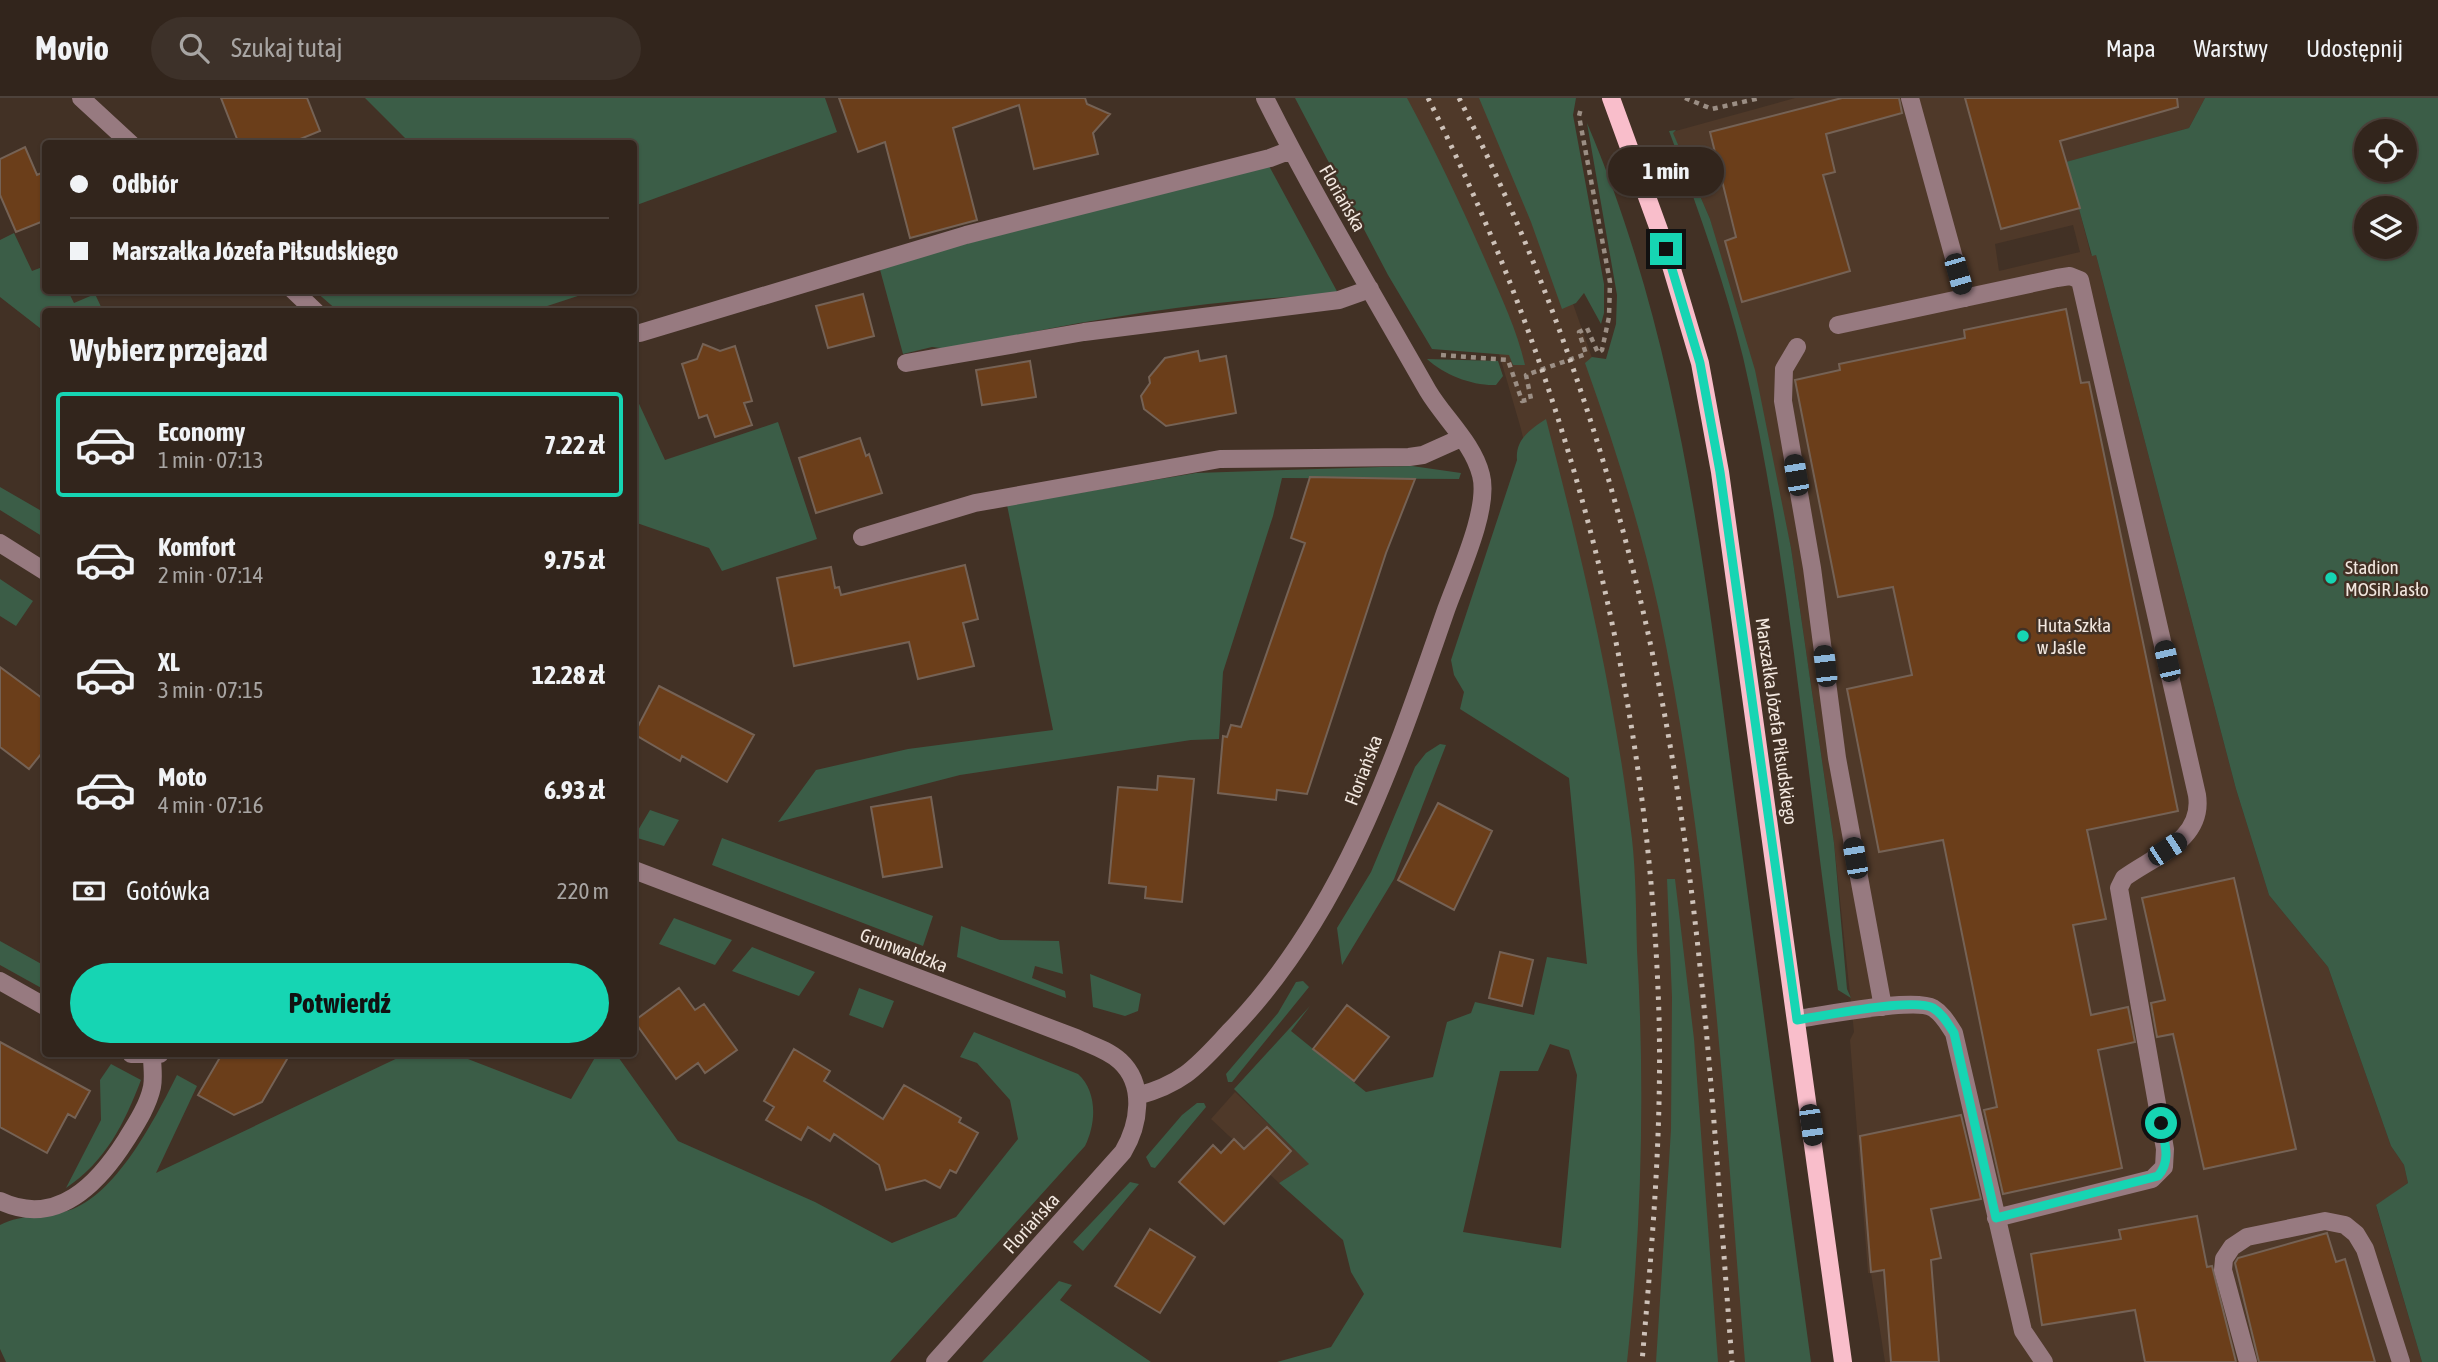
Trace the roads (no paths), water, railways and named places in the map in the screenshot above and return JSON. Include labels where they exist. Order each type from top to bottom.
[{"type":"main road","name":"Marszałka Józefa Piłsudskiego","points":[[1611,98],[1666,249],[1700,363],[1731,539],[1843,1362]]},
{"type":"street","points":[[81,98],[127,140]]},
{"type":"street","name":"Floriańska","points":[[934,1362],[1123,1152],[1136,1122],[1137,1096],[1164,1089],[1181,1080],[1232,1030],[1289,964],[1333,893],[1366,821],[1428,662],[1481,503],[1481,474],[1461,438],[1432,397],[1291,150],[1265,98]]},
{"type":"street","points":[[1910,98],[1965,298]]},
{"type":"street","points":[[640,333],[887,258],[1270,158],[1291,150]]},
{"type":"street","points":[[1838,325],[2070,276],[2080,279],[2198,802],[2195,824],[2186,836],[2124,878],[2119,888],[2165,1149],[2162,1172],[2152,1179],[1996,1218]]},
{"type":"street","points":[[906,363],[1097,330],[1339,300],[1370,289]]},
{"type":"street","points":[[297,294],[312,308]]},
{"type":"street","points":[[1797,347],[1784,369],[1783,401],[1812,568],[1837,758],[1883,1007]]},
{"type":"street","points":[[862,537],[975,503],[1220,460],[1409,457],[1423,455],[1461,438]]},
{"type":"street","points":[[0,543],[42,569]]},
{"type":"street","name":"Grunwaldzka","points":[[637,871],[1076,1038],[1121,1061],[1137,1096]]},
{"type":"street","points":[[0,981],[42,1005]]},
{"type":"street","points":[[1797,1020],[1911,1003],[1931,1006],[1943,1016],[1954,1033],[2023,1331],[2044,1362]]},
{"type":"street","points":[[0,1201],[18,1208],[37,1208],[64,1203],[88,1189],[114,1160],[149,1097],[156,1057]]},
{"type":"street","points":[[2248,1362],[2223,1270],[2224,1259],[2232,1247],[2247,1237],[2333,1221],[2351,1229],[2365,1249],[2401,1362]]},
{"type":"railway","points":[[1428,98],[1479,207],[1523,318],[1562,430],[1594,544],[1619,660],[1639,777],[1652,896],[1660,1059],[1653,1232],[1642,1362]]},
{"type":"railway","points":[[1459,98],[1534,263],[1566,348],[1621,522],[1643,611],[1677,788],[1696,931],[1732,1362]]},
{"type":"place","name":"Stadion MOSiR Jasło","points":[[2331,578]]},
{"type":"place","name":"Huta Szkła w Jaśle","points":[[2023,636]]}]
